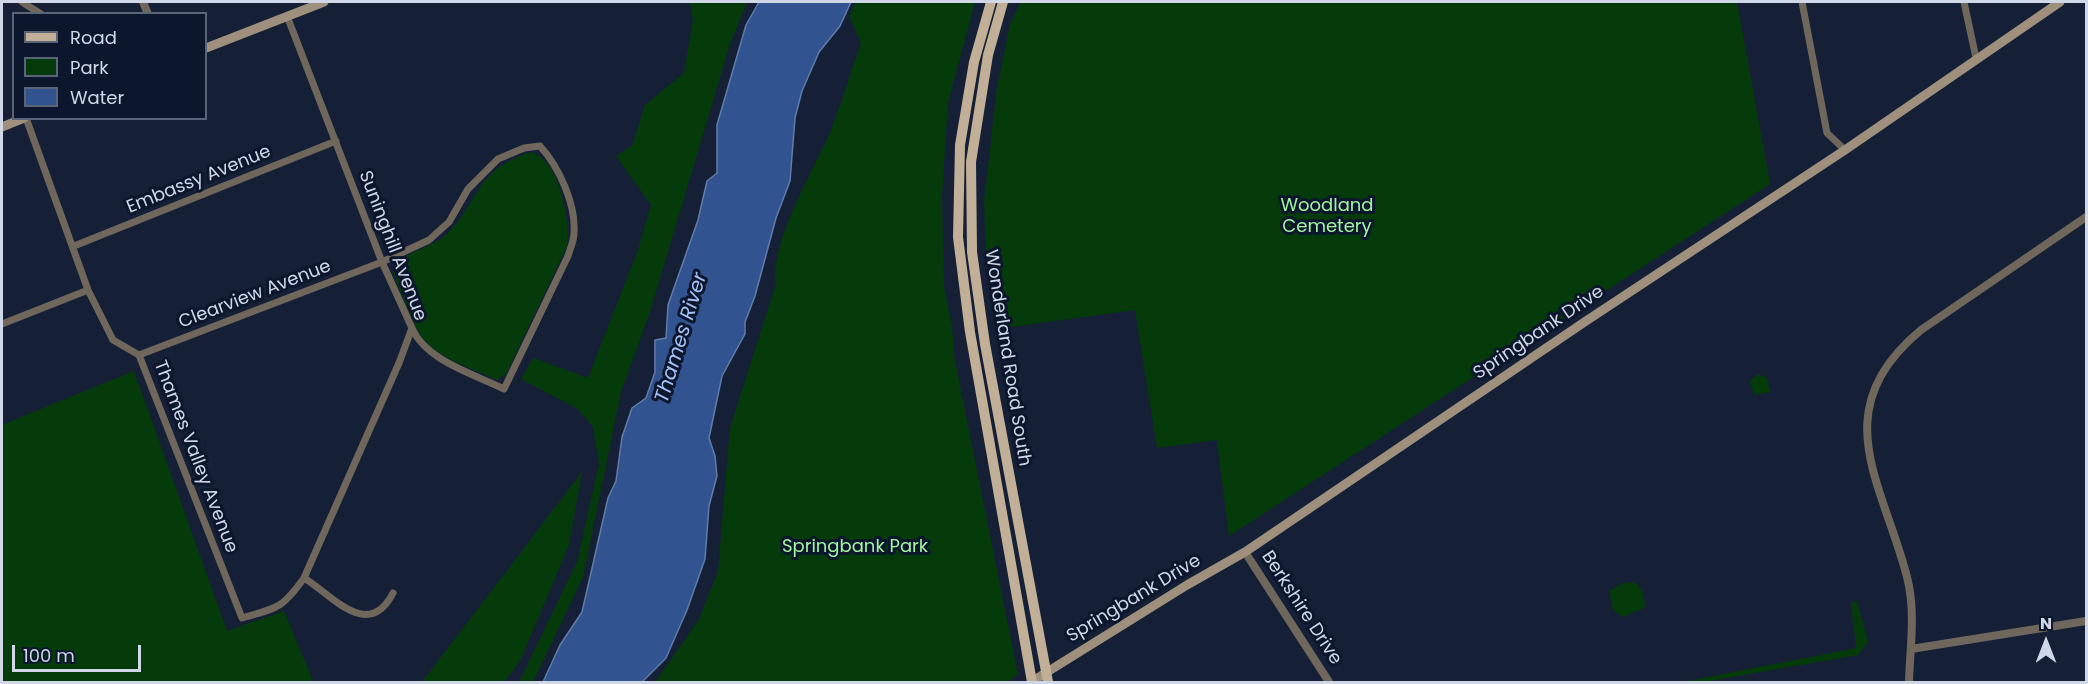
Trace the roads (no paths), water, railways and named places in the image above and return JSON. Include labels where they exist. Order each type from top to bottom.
[{"type":"main road","points":[[207,48],[324,2]]},
{"type":"main road","name":"Wonderland Road South","points":[[991,2],[974,62],[960,145],[958,237],[970,332],[1032,682]]},
{"type":"main road","name":"Wonderland Road South","points":[[1003,2],[991,41],[971,162],[972,241],[985,344],[1047,678]]},
{"type":"main road","name":"Springbank Drive","points":[[1032,682],[1047,678],[1187,585],[1245,552],[1603,309],[1845,150],[2060,2]]},
{"type":"main road","points":[[2,127],[20,120]]},
{"type":"street","points":[[22,2],[38,12]]},
{"type":"street","points":[[1802,2],[1827,133],[1845,150]]},
{"type":"street","points":[[1964,2],[1976,58]]},
{"type":"street","name":"Suninghill Avenue","points":[[242,618],[278,608],[286,602],[304,578],[399,363],[412,328],[382,262],[287,16]]},
{"type":"street","name":"Thames Valley Avenue","points":[[26,120],[74,246],[88,290],[113,340],[139,355],[242,618]]},
{"type":"street","name":"Embassy Avenue","points":[[74,246],[336,141]]},
{"type":"street","name":"Clearview Avenue","points":[[139,355],[382,262],[429,240],[449,222],[468,189],[498,159],[524,148],[540,146],[553,160],[572,211],[574,234],[568,256],[504,389],[437,356],[423,346],[412,328]]},
{"type":"street","points":[[1909,682],[1912,603],[1908,578],[1870,465],[1867,443],[1872,399],[1887,365],[1900,346],[1941,315],[2086,217]]},
{"type":"street","points":[[2,324],[88,290]]},
{"type":"street","name":"Berkshire Drive","points":[[1245,552],[1329,682]]},
{"type":"street","points":[[304,578],[338,604],[357,615],[369,615],[387,604],[393,593]]},
{"type":"street","points":[[1911,649],[2086,621]]},
{"type":"water","name":"Thames River","points":[[759,2],[851,2],[840,26],[819,52],[802,91],[795,118],[790,181],[776,218],[755,296],[745,322],[745,334],[722,376],[709,438],[715,456],[717,476],[709,506],[705,559],[687,610],[666,658],[642,682],[543,682],[560,645],[582,612],[608,498],[616,481],[622,437],[632,408],[646,398],[655,372],[655,340],[666,338],[668,305],[698,220],[707,181],[717,173],[717,125],[746,25]]},
{"type":"park label","name":"Woodland Cemetery","points":[[1327,216]]},
{"type":"park label","name":"Springbank Park","points":[[855,547]]}]
